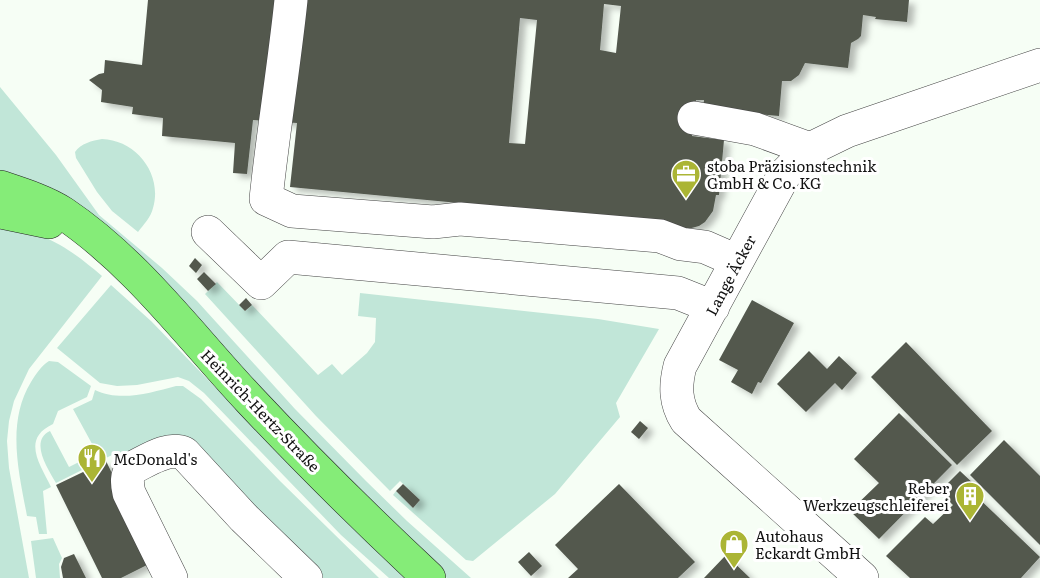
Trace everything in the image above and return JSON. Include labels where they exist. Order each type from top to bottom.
[{"type":"main road","name":"Heinrich-Hertz-Straße","points":[[0,187],[29,196],[61,212],[130,268],[205,352],[308,460],[429,578]]},
{"type":"main road","name":"Heinrich-Hertz-Straße","points":[[0,212],[56,224],[96,239]]},
{"type":"street","points":[[291,0],[266,199],[292,211],[433,222],[460,219],[660,236],[681,244],[705,247],[737,261]]},
{"type":"street","name":"Lange Äcker","points":[[862,578],[686,420],[676,391],[680,366],[784,175],[810,149],[847,131],[1040,65]]},
{"type":"street","points":[[694,118],[755,129],[810,149]]},
{"type":"street","points":[[208,232],[261,283],[288,257],[678,293],[713,307]]},
{"type":"street","points":[[184,578],[139,499],[127,483],[129,471],[132,468],[168,451],[181,451],[244,518],[306,578]]},
{"type":"street","points":[[139,499],[171,578]]},
{"type":"green space","points":[[0,87],[56,155],[99,215],[197,301],[295,409],[366,481],[471,578],[447,578],[442,574],[285,421],[0,173]]},
{"type":"green space","points":[[102,139],[126,145],[136,152],[150,171],[155,195],[153,208],[138,232],[112,211],[76,158],[75,152],[80,146]]},
{"type":"green space","points":[[0,225],[30,232],[55,242],[102,276],[29,369],[14,401],[9,421],[7,441],[9,468],[29,578],[0,578]]},
{"type":"green space","points":[[217,282],[245,311],[252,305],[318,375],[332,364],[342,375],[367,353],[375,342],[376,318],[358,316],[360,293],[598,319],[659,329],[616,403],[620,417],[555,494],[473,561],[466,560],[393,495],[396,491],[413,508],[420,500],[400,481],[390,491],[316,416],[205,294]]},
{"type":"green space","points":[[111,285],[151,321],[278,452],[408,578],[389,578],[341,535],[204,393],[189,381],[178,377],[137,385],[117,386],[100,383],[57,348]]},
{"type":"green space","points":[[49,361],[58,362],[91,386],[87,397],[58,411],[53,424],[43,430],[35,444],[38,461],[51,487],[43,491],[47,534],[39,534],[36,517],[27,516],[18,466],[17,431],[23,398],[37,373]]},
{"type":"green space","points":[[183,386],[201,399],[280,481],[379,578],[317,578],[187,452],[118,464],[114,454],[56,483],[42,456],[41,441],[50,431],[69,467],[97,453],[73,409],[92,400],[95,390],[105,394],[125,396],[146,394]]},
{"type":"green space","points":[[53,538],[62,558],[59,564],[60,578],[36,578],[31,541]]},
{"type":"building","points":[[148,0],[909,0],[907,22],[875,19],[876,17],[863,15],[861,36],[851,43],[848,68],[805,63],[799,75],[791,81],[782,81],[779,116],[703,109],[704,100],[696,100],[692,136],[724,140],[719,195],[716,195],[713,211],[705,222],[688,229],[669,223],[290,187],[297,123],[253,120],[247,174],[233,173],[235,143],[162,136],[163,118],[132,114],[133,107],[101,102],[102,90],[89,80],[104,73],[105,60],[142,65]],"holes":[[[604,4],[621,6],[616,53],[600,50]],[[520,18],[537,20],[525,144],[509,143]]]},
{"type":"building","points":[[195,258],[202,265],[196,273],[189,266]]},
{"type":"building","points":[[204,272],[216,284],[208,291],[197,279]]},
{"type":"building","points":[[246,298],[252,305],[245,311],[239,305]]},
{"type":"building","points":[[752,300],[794,323],[761,383],[758,382],[752,394],[731,382],[738,370],[719,360]]},
{"type":"building","points":[[906,342],[992,431],[957,465],[871,377]]},
{"type":"building","points":[[809,351],[827,369],[839,356],[857,373],[842,390],[835,383],[806,412],[777,384]]},
{"type":"building","points":[[899,413],[952,465],[879,539],[850,511],[879,483],[854,459]]},
{"type":"building","points":[[640,421],[648,428],[639,439],[631,432]]},
{"type":"building","points":[[1004,440],[1040,476],[1040,545],[970,475]]},
{"type":"building","points":[[106,461],[155,561],[121,578],[102,578],[56,485]]},
{"type":"building","name":"Reber Werkzeugschleiferei","points":[[960,471],[976,486],[971,491],[1040,557],[1021,578],[910,578],[886,556],[925,517],[933,524],[953,505],[939,492]]},
{"type":"building","points":[[403,484],[420,500],[413,508],[396,491]]},
{"type":"building","points":[[619,484],[695,562],[678,578],[568,578],[578,569],[555,545]]},
{"type":"building","points":[[529,552],[542,566],[531,576],[518,562]]},
{"type":"building","points":[[74,554],[86,578],[63,578],[61,567],[64,558]]},
{"type":"building","points":[[726,555],[750,578],[704,578]]},
{"type":"place","name":"stoba Präzisionstechnik GmbH & Co. KG","points":[[686,200]]},
{"type":"place","name":"McDonald's","points":[[92,484]]},
{"type":"place","name":"Reber Werkzeugschleiferei","points":[[970,522]]},
{"type":"place","name":"Autohaus Eckardt GmbH","points":[[734,570]]}]
